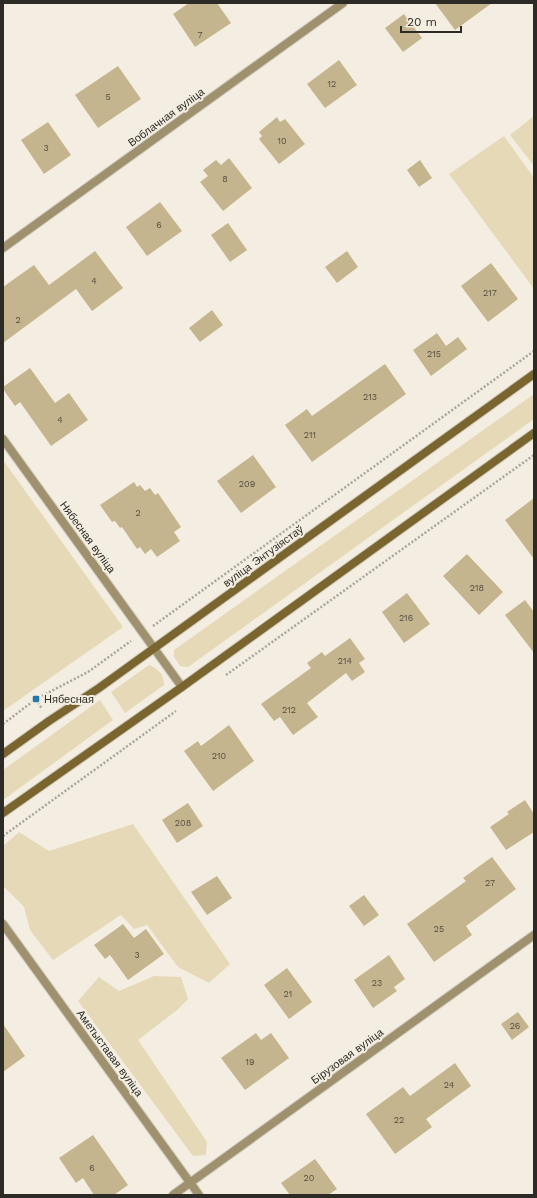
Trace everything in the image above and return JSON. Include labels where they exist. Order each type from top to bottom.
[{"type":"street","name":"Воблачная вуліца","points":[[3,248],[343,3]]},
{"type":"street","name":"вуліца Энтузіястаў","points":[[3,754],[99,688],[534,374]]},
{"type":"street","points":[[3,813],[182,687],[534,433]]},
{"type":"street","name":"Нябесная вуліца","points":[[3,439],[182,687]]},
{"type":"street","name":"Аметыставая вуліца","points":[[3,924],[199,1195]]},
{"type":"street","name":"Бірузовая вуліца","points":[[172,1195],[534,935]]},
{"type":"path","points":[[3,724],[36,699],[88,672],[144,633],[534,351]]},
{"type":"path","points":[[224,676],[534,455]]},
{"type":"path","points":[[3,836],[179,709]]},
{"type":"shaded area","points":[[534,116],[534,166],[510,135]]},
{"type":"shaded area","points":[[504,136],[534,178],[534,289],[449,174]]},
{"type":"shaded area","points":[[534,394],[534,419],[188,667],[180,666],[174,657],[174,650]]},
{"type":"shaded area","points":[[3,460],[123,627],[3,711]]},
{"type":"shaded area","points":[[149,665],[156,668],[160,673],[163,678],[164,685],[125,713],[111,692]]},
{"type":"shaded area","points":[[100,700],[113,720],[3,800],[3,770]]},
{"type":"shaded area","points":[[133,824],[230,964],[209,983],[178,967],[147,925],[134,929],[121,915],[53,960],[30,930],[24,907],[3,886],[3,846],[19,832],[49,851]]},
{"type":"shaded area","points":[[154,976],[181,977],[188,999],[177,1010],[138,1040],[207,1142],[206,1155],[193,1156],[78,1001],[99,977],[119,991]]},
{"type":"building","points":[[189,3],[217,3],[231,23],[195,47],[173,14]]},
{"type":"building","points":[[435,3],[492,3],[455,30]]},
{"type":"building","points":[[404,14],[422,38],[403,52],[385,28]]},
{"type":"building","points":[[339,60],[357,85],[325,108],[307,84]]},
{"type":"building","points":[[118,66],[141,99],[98,128],[75,95]]},
{"type":"building","points":[[277,117],[280,122],[285,119],[305,144],[279,164],[259,139],[262,136],[259,132]]},
{"type":"building","points":[[48,122],[71,155],[44,174],[21,140]]},
{"type":"building","points":[[229,158],[252,188],[223,211],[200,182],[208,176],[203,170],[216,160],[221,165]]},
{"type":"building","points":[[420,160],[432,178],[419,187],[407,170]]},
{"type":"building","points":[[160,202],[182,231],[147,256],[126,227]]},
{"type":"building","points":[[228,223],[247,250],[230,262],[211,235]]},
{"type":"building","points":[[95,251],[123,288],[92,311],[76,289],[3,343],[3,287],[34,265],[49,285]]},
{"type":"building","points":[[347,251],[358,267],[337,283],[325,267]]},
{"type":"building","points":[[491,263],[518,299],[488,322],[461,286]]},
{"type":"building","points":[[212,310],[223,325],[200,342],[189,328]]},
{"type":"building","points":[[437,333],[446,346],[458,337],[467,349],[431,376],[413,350]]},
{"type":"building","points":[[385,364],[406,394],[312,462],[285,425],[307,409],[312,416]]},
{"type":"building","points":[[30,368],[55,403],[69,393],[88,420],[51,446],[20,402],[15,406],[3,389],[3,387]]},
{"type":"building","points":[[253,455],[276,487],[241,513],[217,481]]},
{"type":"building","points":[[134,482],[137,487],[140,485],[145,491],[150,488],[155,495],[158,493],[181,527],[174,532],[180,541],[157,557],[151,549],[145,554],[140,547],[137,549],[122,527],[120,528],[115,521],[112,522],[100,505]]},
{"type":"building","points":[[534,498],[534,559],[505,520]]},
{"type":"building","points":[[467,554],[503,592],[479,615],[443,576]]},
{"type":"building","points":[[407,593],[430,624],[404,643],[382,612]]},
{"type":"building","points":[[525,600],[534,612],[534,653],[505,615]]},
{"type":"building","points":[[350,638],[365,659],[359,663],[365,672],[352,681],[346,673],[307,703],[318,717],[293,735],[280,717],[274,721],[261,704],[311,668],[307,663],[322,652],[325,656]]},
{"type":"building","points":[[229,725],[254,761],[213,791],[184,751],[198,741],[201,746]]},
{"type":"building","points":[[525,800],[534,814],[534,832],[506,850],[490,827],[509,814],[507,812]]},
{"type":"building","points":[[188,803],[203,826],[177,843],[162,820]]},
{"type":"building","points":[[492,857],[516,889],[466,926],[472,935],[434,962],[407,924],[466,881],[463,878]]},
{"type":"building","points":[[217,876],[232,898],[207,915],[191,892]]},
{"type":"building","points":[[364,895],[379,915],[364,926],[349,906]]},
{"type":"building","points":[[123,924],[134,938],[146,929],[164,954],[128,980],[110,955],[105,959],[94,945]]},
{"type":"building","points":[[389,955],[405,979],[394,987],[397,991],[373,1008],[354,980]]},
{"type":"building","points":[[287,968],[312,1002],[289,1019],[264,985]]},
{"type":"building","points":[[518,1012],[529,1027],[512,1040],[501,1024]]},
{"type":"building","points":[[3,1024],[25,1056],[3,1072]]},
{"type":"building","points":[[256,1033],[261,1040],[271,1033],[289,1058],[245,1090],[221,1058]]},
{"type":"building","points":[[455,1063],[471,1086],[426,1119],[432,1127],[395,1154],[366,1114],[403,1087],[410,1096]]},
{"type":"building","points":[[93,1135],[128,1185],[114,1195],[94,1195],[83,1178],[76,1183],[59,1158]]},
{"type":"building","points":[[315,1159],[337,1189],[328,1195],[290,1195],[281,1183]]},
{"type":"place","name":"Нябесная","points":[[36,699]]}]
